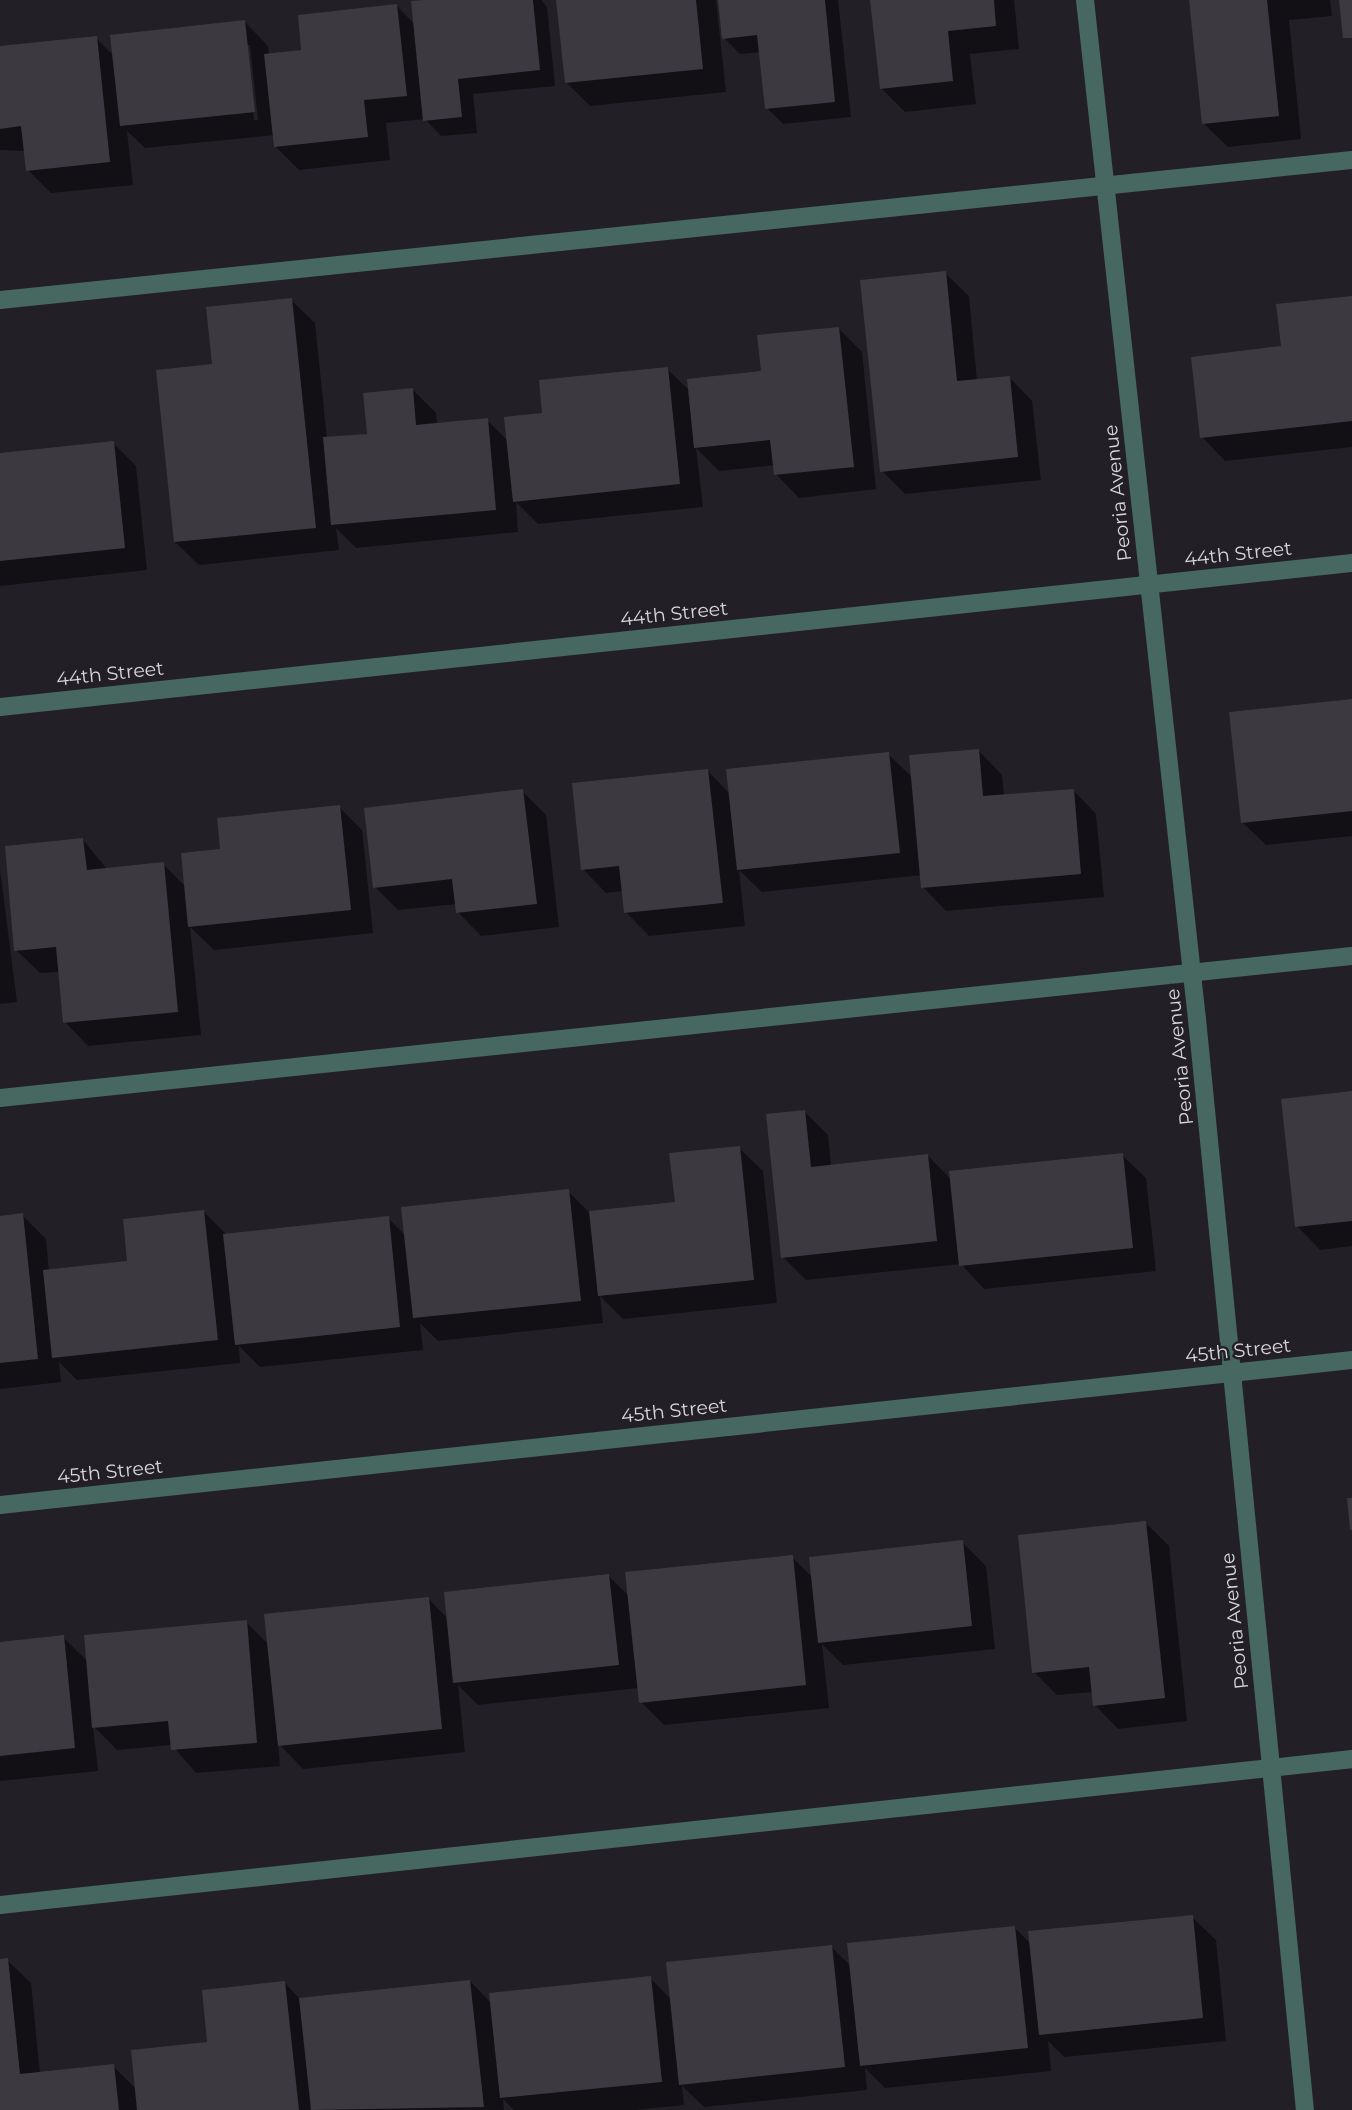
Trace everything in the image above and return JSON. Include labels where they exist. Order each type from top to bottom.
[{"type":"street","name":"Peoria Avenue","points":[[1085,0],[1192,973],[1306,2110]]},
{"type":"street","points":[[0,300],[1352,160]]},
{"type":"street","name":"44th Street","points":[[0,707],[1352,563]]},
{"type":"street","points":[[0,1098],[1352,956]]},
{"type":"street","name":"45th Street","points":[[0,1505],[1352,1360]]},
{"type":"street","points":[[0,1905],[1352,1759]]},
{"type":"building","points":[[533,0],[540,70],[458,79],[462,117],[423,121],[411,1]]},
{"type":"building","points":[[556,0],[696,0],[703,69],[565,83]]},
{"type":"building","points":[[718,0],[825,0],[835,102],[765,109],[757,35],[722,39]]},
{"type":"building","points":[[870,0],[994,0],[996,26],[948,31],[953,81],[880,89]]},
{"type":"building","points":[[1189,0],[1267,0],[1279,116],[1202,124]]},
{"type":"building","points":[[1339,0],[1352,0],[1352,38],[1343,38]]},
{"type":"building","points":[[397,4],[407,96],[364,100],[368,137],[274,147],[264,54],[301,50],[298,15]]},
{"type":"building","points":[[245,20],[255,112],[120,126],[110,35]]},
{"type":"building","points":[[97,36],[110,162],[26,171],[21,126],[0,129],[0,46]]},
{"type":"building","points":[[946,271],[957,381],[1010,376],[1018,457],[880,472],[860,280]]},
{"type":"building","points":[[1352,296],[1352,421],[1200,438],[1191,357],[1281,346],[1276,304]]},
{"type":"building","points":[[292,298],[316,528],[174,542],[156,370],[212,364],[206,307]]},
{"type":"building","points":[[839,327],[854,467],[774,475],[770,440],[694,448],[687,379],[761,371],[757,335]]},
{"type":"building","points":[[668,367],[680,484],[513,502],[504,417],[542,413],[539,380]]},
{"type":"building","points":[[413,388],[416,425],[488,418],[496,510],[331,525],[323,437],[367,434],[363,393]]},
{"type":"building","points":[[114,441],[125,548],[0,561],[0,453]]},
{"type":"building","points":[[1352,699],[1352,811],[1241,823],[1229,712]]},
{"type":"building","points":[[979,749],[983,796],[1074,789],[1081,874],[921,888],[909,755]]},
{"type":"building","points":[[889,752],[900,853],[737,870],[726,769]]},
{"type":"building","points":[[708,769],[723,903],[624,913],[619,866],[581,870],[572,783]]},
{"type":"building","points":[[523,789],[537,904],[456,913],[452,879],[373,888],[364,808]]},
{"type":"building","points":[[340,805],[351,910],[188,927],[181,853],[220,849],[217,818]]},
{"type":"building","points":[[83,838],[87,870],[164,862],[178,1012],[63,1023],[56,947],[14,951],[5,846]]},
{"type":"building","points":[[1352,1091],[1352,1221],[1295,1227],[1281,1099]]},
{"type":"building","points":[[805,1110],[811,1167],[928,1154],[937,1241],[781,1258],[766,1114]]},
{"type":"building","points":[[740,1146],[754,1280],[598,1296],[589,1211],[675,1202],[669,1153]]},
{"type":"building","points":[[1123,1153],[1133,1248],[959,1266],[949,1171]]},
{"type":"building","points":[[569,1189],[581,1301],[413,1318],[401,1207]]},
{"type":"building","points":[[204,1210],[218,1340],[52,1358],[43,1270],[127,1261],[123,1219]]},
{"type":"building","points":[[23,1213],[38,1359],[0,1363],[0,1216]]},
{"type":"building","points":[[389,1216],[400,1327],[235,1345],[223,1234]]},
{"type":"building","points":[[1347,1498],[1352,1498],[1352,1530],[1350,1530]]},
{"type":"building","points":[[1146,1521],[1165,1698],[1093,1706],[1089,1667],[1032,1673],[1018,1535]]},
{"type":"building","points":[[963,1540],[972,1626],[818,1643],[809,1557]]},
{"type":"building","points":[[793,1555],[806,1685],[639,1703],[625,1572]]},
{"type":"building","points":[[609,1574],[619,1665],[453,1683],[444,1592]]},
{"type":"building","points":[[429,1597],[442,1729],[278,1746],[264,1614]]},
{"type":"building","points":[[247,1620],[257,1743],[171,1750],[168,1721],[92,1728],[84,1635]]},
{"type":"building","points":[[64,1635],[75,1748],[0,1756],[0,1642]]},
{"type":"building","points":[[1193,1915],[1203,2018],[1039,2035],[1028,1931]]},
{"type":"building","points":[[1015,1926],[1028,2048],[860,2066],[847,1943]]},
{"type":"building","points":[[832,1945],[845,2067],[679,2085],[666,1962]]},
{"type":"building","points":[[8,1958],[20,2074],[114,2064],[119,2110],[0,2110],[0,1959]]},
{"type":"building","points":[[651,1976],[662,2082],[500,2098],[489,1993]]},
{"type":"building","points":[[470,1980],[484,2107],[311,2110],[299,1998]]},
{"type":"building","points":[[285,1981],[299,2110],[137,2110],[131,2050],[207,2042],[202,1990]]}]
